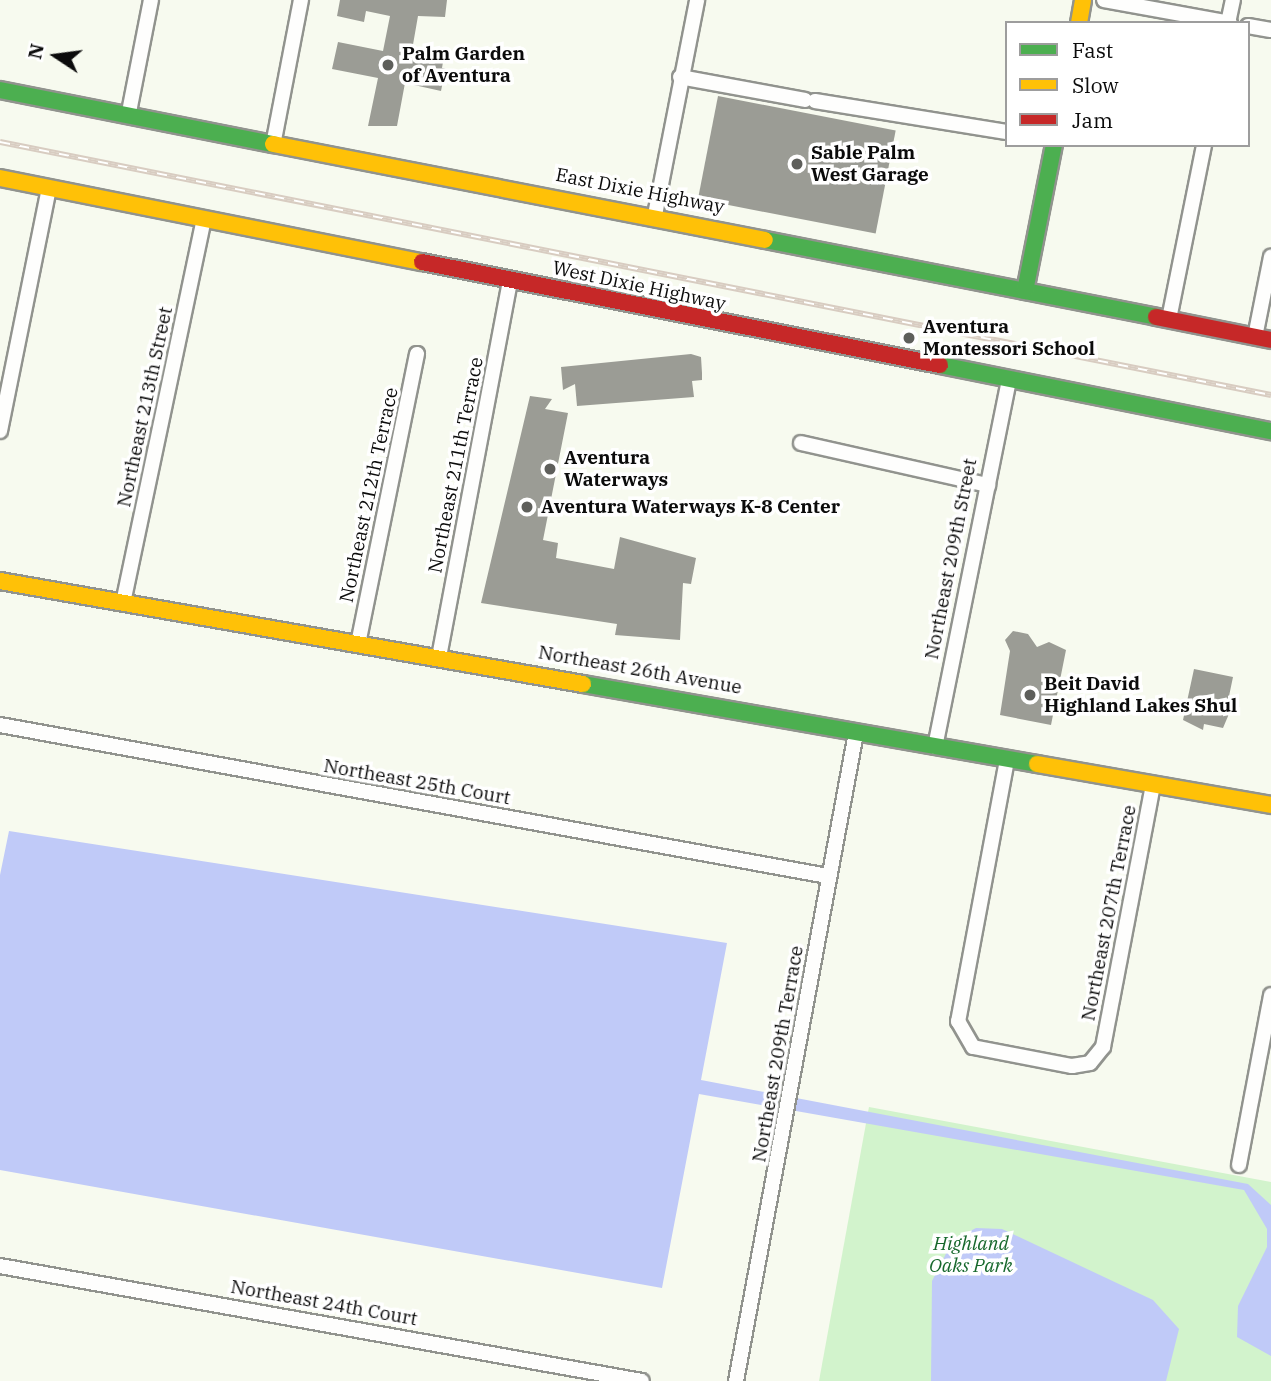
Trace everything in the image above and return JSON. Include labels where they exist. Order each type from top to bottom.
[{"type":"street","points":[[130,112],[151,0]]},
{"type":"street","points":[[274,140],[302,0]]},
{"type":"street","points":[[655,215],[697,0]]},
{"type":"street","points":[[1079,21],[1083,0]]},
{"type":"street","points":[[1104,0],[1218,21]]},
{"type":"street","points":[[1229,21],[1233,0]]},
{"type":"street","points":[[1250,26],[1271,30]]},
{"type":"street","points":[[681,77],[810,101],[1005,132]]},
{"type":"street","name":"East Dixie Highway","points":[[0,90],[274,140],[1263,338]]},
{"type":"street","points":[[1025,291],[1054,147]]},
{"type":"street","points":[[1169,319],[1203,147]]},
{"type":"street","name":"West Dixie Highway","points":[[0,178],[1271,431]]},
{"type":"street","points":[[0,431],[49,188]]},
{"type":"street","name":"Northeast 213th Street","points":[[123,603],[204,220]]},
{"type":"street","points":[[1263,338],[1271,257]]},
{"type":"street","name":"Northeast 211th Terrace","points":[[439,657],[510,281]]},
{"type":"street","name":"Northeast 212th Terrace","points":[[358,644],[417,354]]},
{"type":"street","name":"Northeast 209th Street","points":[[935,747],[1009,380]]},
{"type":"street","points":[[801,443],[988,485]]},
{"type":"street","name":"Northeast 26th Avenue","points":[[0,581],[439,657],[1007,761],[1271,805]]},
{"type":"street","name":"Northeast 25th Court","points":[[0,725],[828,876]]},
{"type":"street","name":"Northeast 209th Terrace","points":[[736,1381],[856,733]]},
{"type":"street","name":"Northeast 207th Terrace","points":[[1007,761],[958,1021],[973,1047],[1072,1066],[1090,1063],[1102,1048],[1153,786]]},
{"type":"street","points":[[1239,1165],[1271,995]]},
{"type":"street","name":"Northeast 24th Court","points":[[0,1266],[642,1381]]},
{"type":"green space","name":"Highland Oaks Park","points":[[869,1107],[1271,1182],[1271,1381],[819,1381]]},
{"type":"water","points":[[9,831],[727,943],[701,1080],[1248,1184],[1271,1205],[1271,1356],[1237,1337],[1238,1306],[1267,1247],[1267,1229],[1244,1190],[699,1094],[662,1288],[0,1170],[0,875]]},
{"type":"water","points":[[976,1228],[1002,1229],[1153,1300],[1179,1329],[1166,1381],[931,1381],[932,1281],[953,1240]]},
{"type":"building","name":"Palm Garden of Aventura","points":[[340,0],[447,0],[445,17],[418,16],[411,56],[443,62],[442,68],[453,71],[450,82],[443,81],[441,91],[405,83],[397,126],[368,126],[378,78],[332,69],[338,42],[383,51],[390,16],[366,11],[364,22],[337,16]]},
{"type":"building","name":"Sable Palm West Garage","points":[[718,96],[896,131],[876,234],[698,199]]},
{"type":"building","points":[[691,354],[701,357],[702,380],[692,381],[694,397],[577,406],[575,384],[563,390],[561,367]]},
{"type":"building","name":"Aventura Waterways K-8 Center","points":[[530,396],[552,399],[545,409],[568,413],[543,540],[558,543],[556,558],[614,569],[620,537],[696,558],[691,584],[683,583],[680,640],[615,635],[617,624],[481,603]]},
{"type":"building","name":"Beit David Highland Lakes Shul","points":[[1013,631],[1028,634],[1037,647],[1049,642],[1066,650],[1051,725],[1000,715],[1010,651],[1005,640]]},
{"type":"building","points":[[1194,669],[1233,677],[1228,701],[1234,702],[1223,728],[1204,724],[1203,730],[1183,720]]},
{"type":"railway","points":[[0,142],[1271,395]]},
{"type":"traffic: fast","points":[[0,90],[273,144]]},
{"type":"traffic: fast","points":[[1025,291],[1054,147]]},
{"type":"traffic: fast","points":[[765,240],[1156,317]]},
{"type":"traffic: fast","points":[[940,365],[1271,431]]},
{"type":"traffic: fast","points":[[583,684],[1037,764]]},
{"type":"traffic: slow","points":[[1079,21],[1083,0]]},
{"type":"traffic: slow","points":[[273,144],[765,240]]},
{"type":"traffic: slow","points":[[0,178],[422,262]]},
{"type":"traffic: slow","points":[[0,581],[583,684]]},
{"type":"traffic: slow","points":[[1037,764],[1271,805]]},
{"type":"traffic: jam","points":[[422,262],[940,365]]},
{"type":"traffic: jam","points":[[1156,317],[1271,340]]},
{"type":"place","name":"Palm Garden of Aventura","points":[[388,65]]},
{"type":"place","name":"Sable Palm West Garage","points":[[797,164]]},
{"type":"place","name":"Aventura Montessori School","points":[[909,338]]},
{"type":"place","name":"Aventura Waterways","points":[[550,469]]},
{"type":"place","name":"Aventura Waterways K-8 Center","points":[[527,507]]},
{"type":"place","name":"Beit David Highland Lakes Shul","points":[[1030,695]]}]
